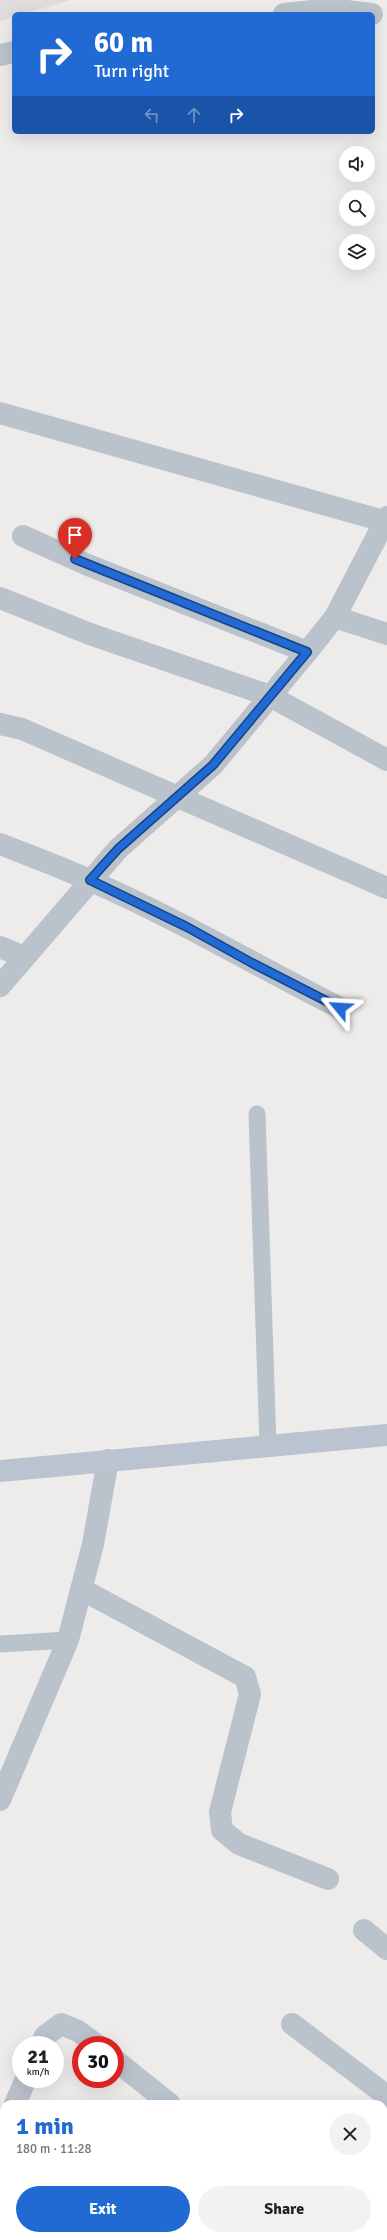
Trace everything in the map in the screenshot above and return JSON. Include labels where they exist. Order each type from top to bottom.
[{"type":"main road","points":[[0,1471],[387,1435]]},
{"type":"street","points":[[366,0],[372,12]]},
{"type":"street","points":[[303,12],[331,9],[356,12]]},
{"type":"street","points":[[375,15],[387,23]]},
{"type":"street","points":[[0,55],[12,52]]},
{"type":"street","points":[[0,413],[387,520],[335,617],[307,652],[213,765],[118,849],[0,986]]},
{"type":"street","points":[[23,536],[88,565],[307,652]]},
{"type":"street","points":[[0,598],[90,634],[270,696],[387,760]]},
{"type":"street","points":[[335,617],[387,634]]},
{"type":"street","points":[[0,724],[22,729],[387,888]]},
{"type":"street","points":[[0,844],[90,880],[187,927],[252,963],[340,1008]]},
{"type":"street","points":[[0,947],[24,957]]},
{"type":"street","points":[[0,1800],[68,1640],[93,1544],[108,1460]]},
{"type":"street","points":[[81,1589],[244,1677],[250,1694],[220,1812],[222,1830],[239,1844],[328,1879]]},
{"type":"street","points":[[364,1930],[387,1949]]},
{"type":"street","points":[[45,2036],[61,2024],[78,2031],[85,2036]]},
{"type":"street","points":[[292,2024],[387,2096]]},
{"type":"street","points":[[124,2067],[165,2100]]},
{"type":"street","points":[[17,2100],[22,2088]]},
{"type":"lane","points":[[257,1114],[268,1446]]},
{"type":"lane","points":[[0,1644],[68,1640]]},
{"type":"shaded area","points":[[0,0],[71,0],[30,12],[12,12],[12,18],[0,21]]},
{"type":"route","points":[[75,559],[307,652],[213,765],[118,849],[90,880],[187,927],[252,963],[340,1008]]}]
